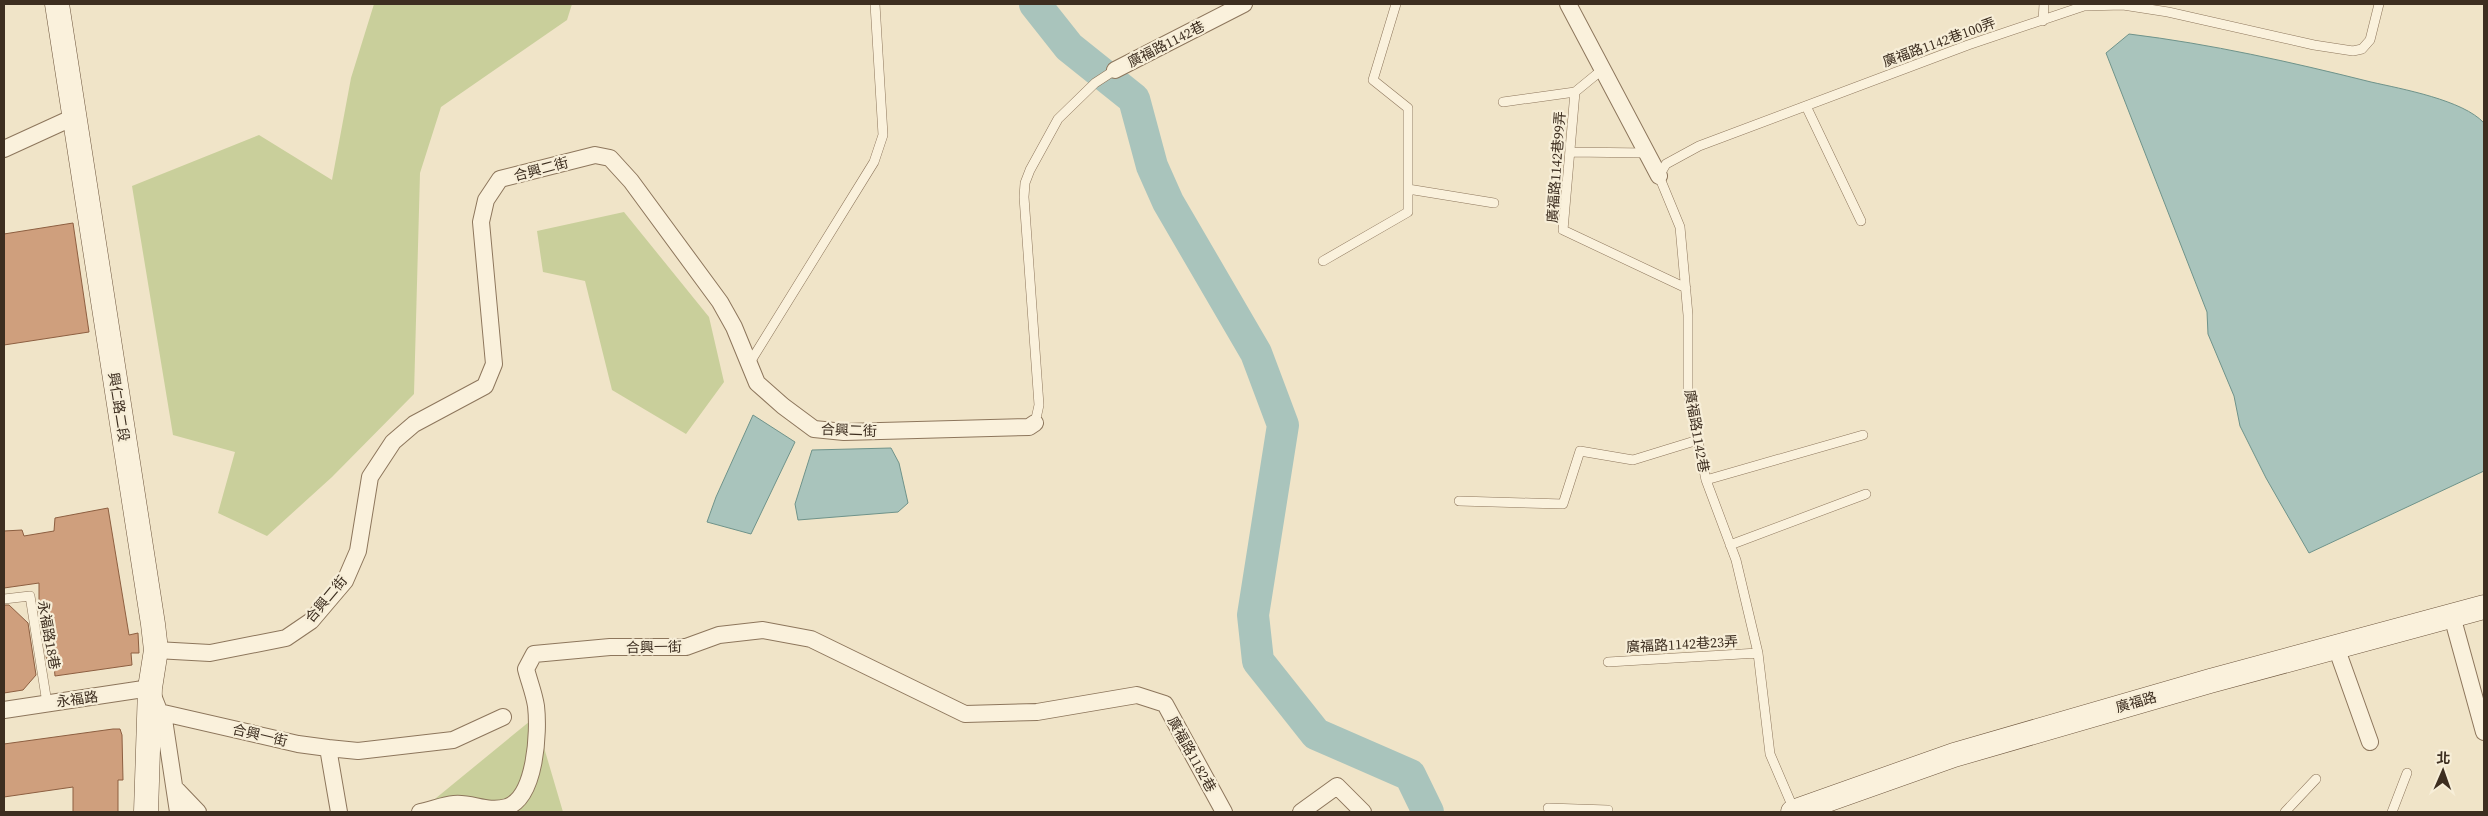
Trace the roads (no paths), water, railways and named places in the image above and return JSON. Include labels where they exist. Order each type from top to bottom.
[{"type":"street","name":"興仁路二段","points":[[57,4],[156,650],[150,688],[146,812]]},
{"type":"street","name":"廣福路1142巷","points":[[1115,70],[1244,4]]},
{"type":"street","name":"廣福路1142巷","points":[[1568,4],[1660,176]]},
{"type":"street","points":[[4,149],[74,117]]},
{"type":"street","name":"合興二街","points":[[156,650],[210,653],[286,638],[310,621],[345,581],[358,551],[370,477],[394,442],[414,424],[485,386],[494,364],[481,222],[486,200],[500,180],[595,155],[610,158],[631,181],[720,302],[734,327],[757,383],[783,406],[814,429],[844,432],[1030,428],[1035,423]]},
{"type":"street","name":"廣福路","points":[[1794,812],[1954,755],[2484,607]]},
{"type":"street","points":[[2452,616],[2484,732]]},
{"type":"street","name":"合興一街","points":[[420,812],[455,804],[484,809],[508,806],[524,794],[532,773],[535,746],[536,707],[526,669],[534,654],[610,647],[686,647],[718,635],[763,630],[811,639],[965,714],[1037,712]]},
{"type":"street","points":[[2336,647],[2370,742]]},
{"type":"street","points":[[150,688],[165,726],[178,812]]},
{"type":"street","name":"永福路","points":[[4,710],[150,688]]},
{"type":"street","name":"廣福路1182巷","points":[[1037,712],[1136,695],[1164,704],[1224,812]]},
{"type":"street","name":"合興一街","points":[[159,712],[298,744],[358,751],[453,740],[503,717]]},
{"type":"street","points":[[328,748],[339,812]]},
{"type":"street","points":[[1300,812],[1337,786],[1363,812]]},
{"type":"street","points":[[175,788],[198,812]]},
{"type":"lane","points":[[749,365],[874,162],[883,135],[875,4]]},
{"type":"lane","points":[[1323,261],[1408,212],[1408,108],[1373,80],[1396,4]]},
{"type":"lane","points":[[2043,21],[2044,4]]},
{"type":"lane","name":"廣福路1142巷100弄","points":[[1660,176],[1666,164],[1699,146],[1968,45],[2084,6],[2122,4],[2168,12],[2314,45],[2353,51],[2362,49],[2370,40],[2379,4]]},
{"type":"lane","points":[[1503,102],[1576,92],[1603,69]]},
{"type":"lane","points":[[1035,423],[1040,405],[1024,196],[1025,183],[1058,119],[1095,83],[1115,70]]},
{"type":"lane","name":"廣福路1142巷99弄","points":[[1576,92],[1563,230],[1686,288]]},
{"type":"lane","points":[[1806,106],[1861,221]]},
{"type":"lane","points":[[1570,152],[1647,153]]},
{"type":"lane","name":"廣福路1142巷","points":[[1660,176],[1680,227],[1688,315],[1688,392],[1706,480],[1736,560],[1758,653],[1770,754],[1794,812]]},
{"type":"lane","points":[[1408,189],[1494,203]]},
{"type":"lane","points":[[1706,480],[1864,435]]},
{"type":"lane","points":[[1459,501],[1563,504],[1580,451],[1633,460],[1698,440]]},
{"type":"lane","points":[[1730,545],[1866,494]]},
{"type":"lane","name":"永福路18巷","points":[[4,599],[30,596],[47,703]]},
{"type":"lane","name":"廣福路1142巷23弄","points":[[1608,662],[1758,653]]},
{"type":"lane","points":[[2392,812],[2407,773]]},
{"type":"lane","points":[[2285,812],[2316,779]]},
{"type":"lane","points":[[1548,808],[1608,810],[1608,812]]},
{"type":"water","points":[[2129,34],[2251,54],[2431,96],[2462,108],[2484,123],[2484,471],[2309,553],[2266,478],[2240,426],[2234,396],[2208,334],[2207,312],[2106,53]]},
{"type":"water","points":[[753,415],[795,442],[751,534],[707,522],[716,497]]},
{"type":"water","points":[[891,448],[899,463],[908,503],[898,512],[798,520],[795,504],[812,450]]},
{"type":"waterway","points":[[1035,4],[1069,47],[1134,99],[1152,166],[1168,202],[1256,353],[1283,425],[1253,615],[1258,661],[1316,734],[1410,775],[1428,812]]}]
